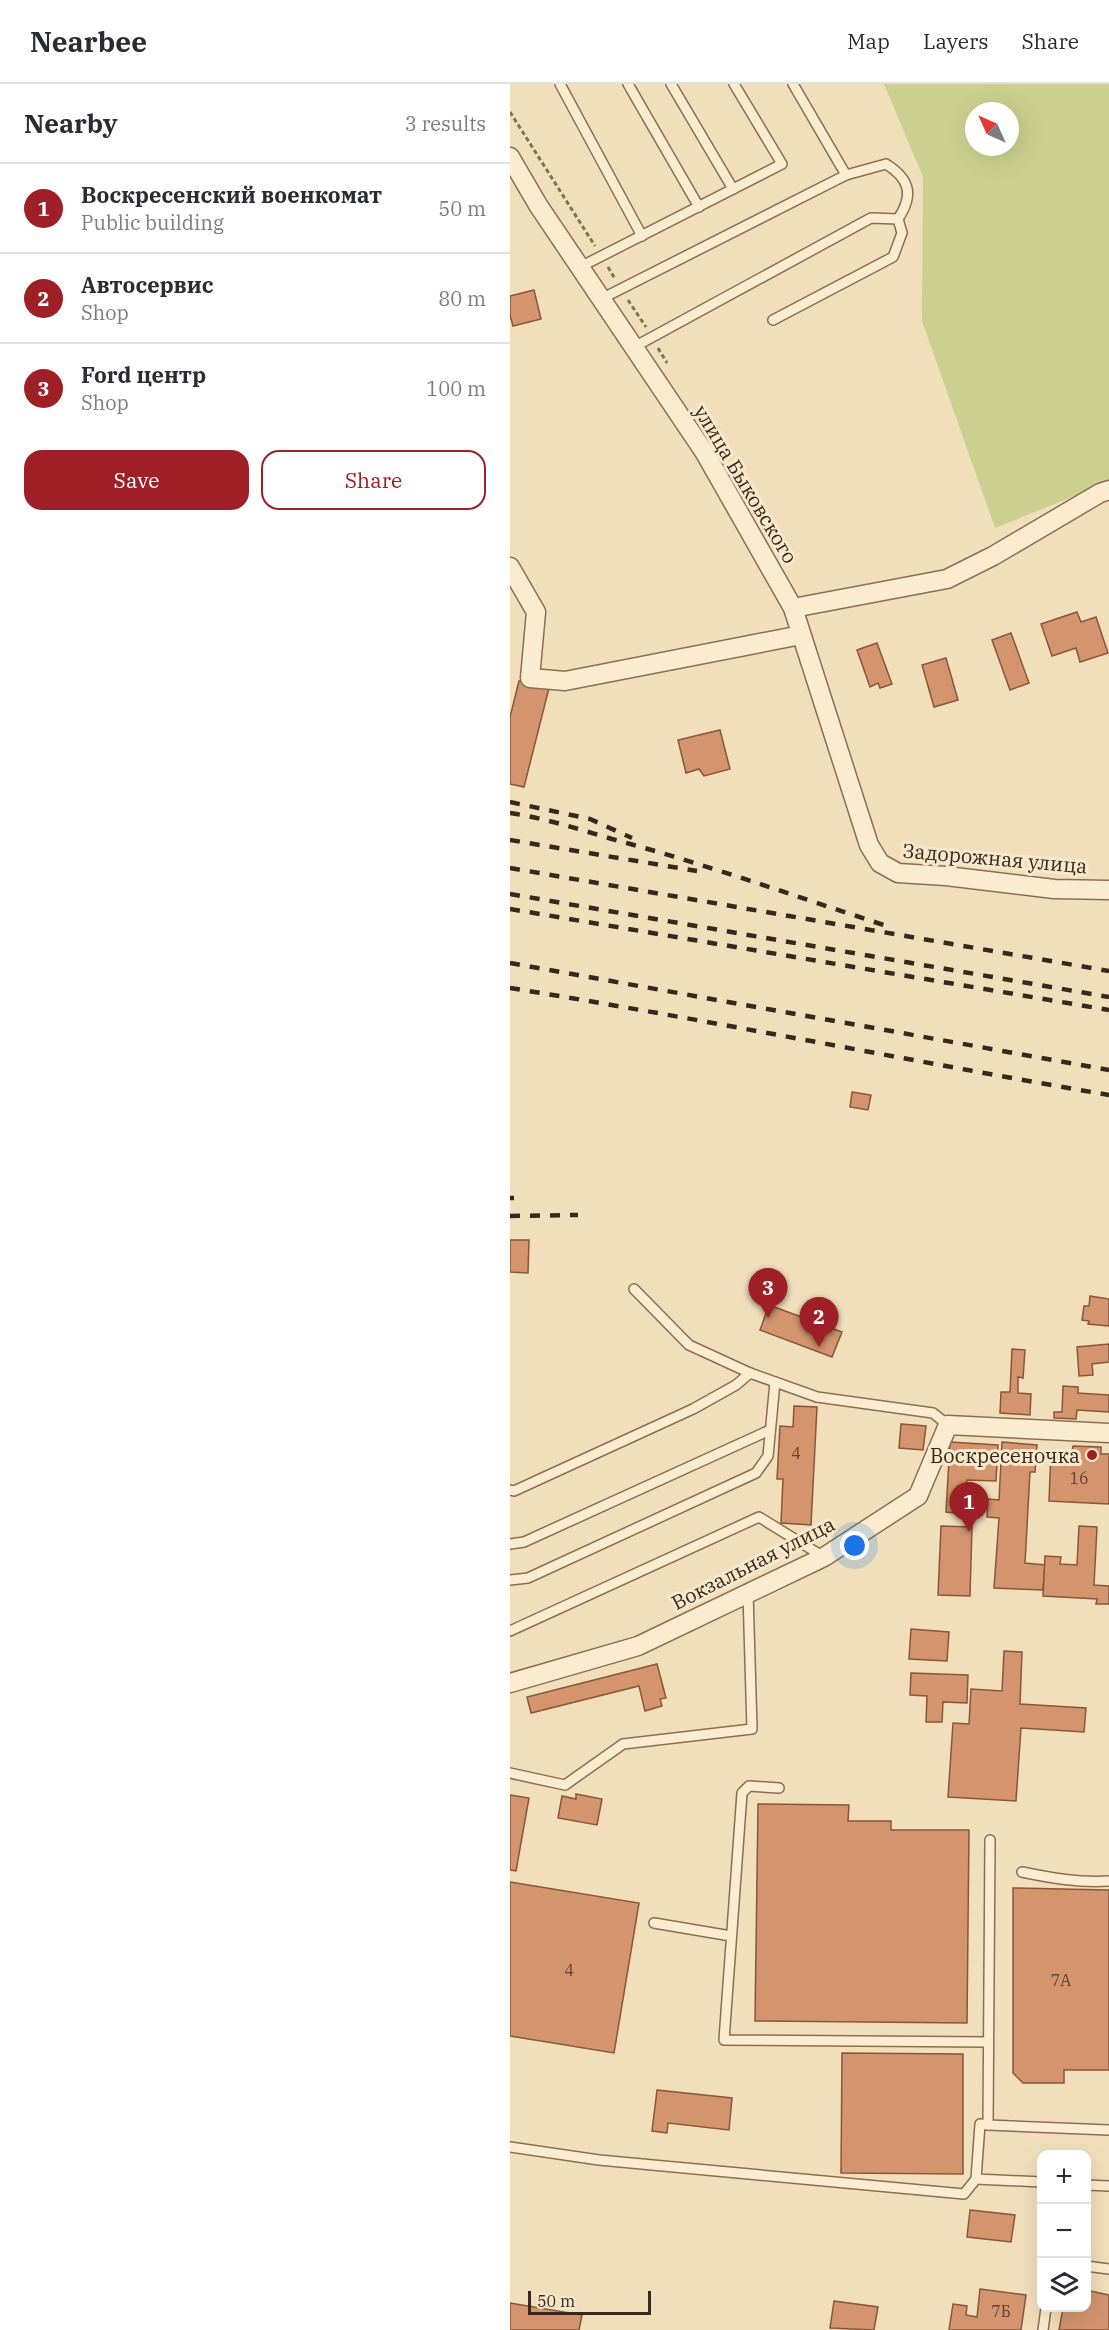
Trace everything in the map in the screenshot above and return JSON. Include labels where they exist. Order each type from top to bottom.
[{"type":"street","name":"улица Быковского","points":[[510,157],[601,299],[705,453],[793,608],[869,844],[880,863]]},
{"type":"street","points":[[793,608],[947,579],[993,556],[1100,492],[1109,490]]},
{"type":"street","points":[[510,567],[536,612],[530,678],[565,681],[801,635]]},
{"type":"street","name":"Задорожная улица","points":[[880,863],[898,873],[946,876],[1053,889],[1109,890]]},
{"type":"street","points":[[948,1425],[1109,1433]]},
{"type":"street","name":"Вокзальная улица","points":[[510,1683],[638,1646],[824,1557],[918,1497],[948,1425]]},
{"type":"lane","points":[[560,84],[642,236]]},
{"type":"lane","points":[[628,84],[699,207]]},
{"type":"lane","points":[[671,84],[733,189]]},
{"type":"lane","points":[[580,267],[782,164],[734,84]]},
{"type":"lane","points":[[794,84],[846,175]]},
{"type":"lane","points":[[601,299],[846,175],[886,164],[899,172],[909,192],[906,207],[898,219],[902,233],[893,257],[773,320]]},
{"type":"lane","points":[[634,348],[871,218],[898,219]]},
{"type":"lane","points":[[634,1289],[689,1345],[750,1373],[817,1397],[933,1413],[948,1425]]},
{"type":"lane","points":[[510,1490],[514,1491],[693,1409],[736,1385],[750,1373]]},
{"type":"lane","points":[[510,1580],[528,1578],[756,1473],[768,1456],[775,1382]]},
{"type":"lane","points":[[510,1544],[524,1542],[770,1430]]},
{"type":"lane","points":[[510,1632],[759,1517],[824,1557]]},
{"type":"lane","points":[[510,1773],[565,1785],[623,1744],[752,1729],[748,1593]]},
{"type":"lane","points":[[779,1788],[749,1786],[742,1793],[724,2040],[988,2042]]},
{"type":"lane","points":[[988,2125],[990,1840]]},
{"type":"lane","points":[[1022,1872],[1070,1880],[1109,1881]]},
{"type":"lane","points":[[654,1923],[731,1936]]},
{"type":"lane","points":[[510,2147],[598,2160],[964,2194],[976,2179],[980,2124],[1109,2130]]},
{"type":"lane","points":[[976,2179],[1037,2182]]},
{"type":"lane","points":[[1091,2185],[1109,2186]]},
{"type":"lane","points":[[1091,2267],[1109,2269]]},
{"type":"lane","points":[[1043,2330],[1045,2312]]},
{"type":"green space","points":[[884,84],[1109,84],[1109,482],[995,528],[922,321],[923,177]]},
{"type":"building","points":[[534,290],[541,319],[513,326],[510,315],[510,296]]},
{"type":"building","points":[[1077,612],[1081,622],[1096,617],[1108,653],[1080,662],[1076,648],[1052,656],[1041,624]]},
{"type":"building","points":[[1011,633],[1029,683],[1010,690],[992,640]]},
{"type":"building","points":[[877,643],[892,684],[880,688],[878,683],[870,687],[857,650]]},
{"type":"building","points":[[946,658],[958,700],[934,707],[922,665]]},
{"type":"building","points":[[519,681],[549,688],[524,787],[510,784],[510,717]]},
{"type":"building","points":[[720,730],[730,769],[704,776],[699,769],[686,773],[678,740]]},
{"type":"building","points":[[852,1092],[871,1095],[868,1110],[850,1107]]},
{"type":"building","points":[[510,1240],[529,1240],[528,1273],[510,1272]]},
{"type":"building","points":[[1090,1296],[1109,1299],[1109,1326],[1088,1324],[1089,1321],[1082,1320],[1084,1306],[1089,1306]]},
{"type":"building","points":[[769,1305],[842,1332],[832,1357],[760,1330]]},
{"type":"building","points":[[1109,1344],[1109,1362],[1092,1364],[1093,1375],[1079,1376],[1077,1347]]},
{"type":"building","points":[[1012,1349],[1025,1350],[1023,1378],[1018,1377],[1018,1393],[1031,1394],[1030,1415],[1000,1413],[1001,1392],[1010,1392]]},
{"type":"building","points":[[1063,1386],[1078,1387],[1078,1393],[1109,1395],[1109,1412],[1077,1410],[1076,1419],[1054,1418],[1054,1412],[1062,1412]]},
{"type":"building","points":[[794,1406],[817,1407],[811,1525],[781,1523],[783,1479],[777,1479],[780,1426],[793,1427]]},
{"type":"building","points":[[901,1424],[926,1426],[923,1450],[899,1448]]},
{"type":"building","points":[[950,1442],[998,1445],[996,1481],[967,1480],[965,1514],[946,1512]]},
{"type":"building","points":[[1002,1442],[1037,1445],[1035,1472],[1030,1472],[1025,1563],[1045,1565],[1043,1590],[994,1588],[999,1518],[987,1517],[988,1499],[999,1500]]},
{"type":"building","points":[[1073,1446],[1101,1447],[1101,1454],[1109,1454],[1109,1504],[1049,1501],[1051,1451],[1072,1452]]},
{"type":"building","points":[[941,1526],[972,1527],[970,1596],[938,1595]]},
{"type":"building","points":[[1079,1526],[1097,1527],[1094,1585],[1109,1586],[1109,1604],[1096,1604],[1097,1599],[1043,1596],[1045,1556],[1061,1557],[1060,1564],[1077,1565]]},
{"type":"building","points":[[911,1629],[949,1632],[947,1661],[909,1659]]},
{"type":"building","points":[[1004,1651],[1022,1652],[1020,1704],[1086,1708],[1084,1732],[1021,1728],[1016,1801],[948,1797],[953,1723],[969,1724],[971,1689],[1002,1691]]},
{"type":"building","points":[[657,1664],[666,1698],[660,1699],[662,1706],[645,1711],[639,1686],[531,1713],[527,1697]]},
{"type":"building","points":[[911,1673],[968,1675],[967,1703],[943,1702],[942,1722],[926,1722],[927,1696],[910,1695]]},
{"type":"building","points":[[576,1794],[602,1799],[597,1825],[558,1818],[562,1796],[576,1799]]},
{"type":"building","points":[[510,1795],[529,1798],[516,1871],[510,1870]]},
{"type":"building","points":[[758,1804],[849,1805],[848,1821],[891,1821],[891,1830],[969,1830],[967,2023],[755,2021]]},
{"type":"building","points":[[510,1882],[639,1903],[614,2053],[510,2036]]},
{"type":"building","points":[[1013,1888],[1109,1890],[1109,2070],[1064,2070],[1064,2083],[1023,2083],[1013,2073]]},
{"type":"building","points":[[842,2053],[963,2054],[963,2174],[841,2173]]},
{"type":"building","points":[[657,2090],[732,2098],[729,2130],[668,2123],[667,2133],[652,2131]]},
{"type":"building","points":[[970,2210],[1015,2215],[1011,2242],[967,2237]]},
{"type":"building","points":[[980,2289],[1026,2295],[1021,2330],[949,2330],[953,2304],[967,2306],[966,2315],[977,2317]]},
{"type":"building","points":[[1091,2291],[1109,2295],[1109,2330],[1059,2330],[1062,2312],[1091,2312]]},
{"type":"building","points":[[834,2301],[878,2307],[874,2330],[830,2328]]},
{"type":"building","points":[[510,2303],[582,2315],[579,2330],[510,2330]]},
{"type":"railway","points":[[510,802],[590,819],[632,838]]},
{"type":"railway","points":[[510,813],[561,824],[682,859],[890,927]]},
{"type":"railway","points":[[510,840],[697,871]]},
{"type":"railway","points":[[510,868],[1109,971]]},
{"type":"railway","points":[[510,894],[1109,997]]},
{"type":"railway","points":[[510,909],[1109,1010]]},
{"type":"railway","points":[[510,963],[1109,1070]]},
{"type":"railway","points":[[510,988],[1109,1095]]},
{"type":"railway","points":[[510,1216],[578,1215]]},
{"type":"place","name":"Ford центр","points":[[768,1318]]},
{"type":"place","name":"Автосервис","points":[[819,1347]]},
{"type":"place","name":"Воскресеночка","points":[[1092,1455]]},
{"type":"place","name":"Воскресенский военкомат","points":[[969,1532]]}]
